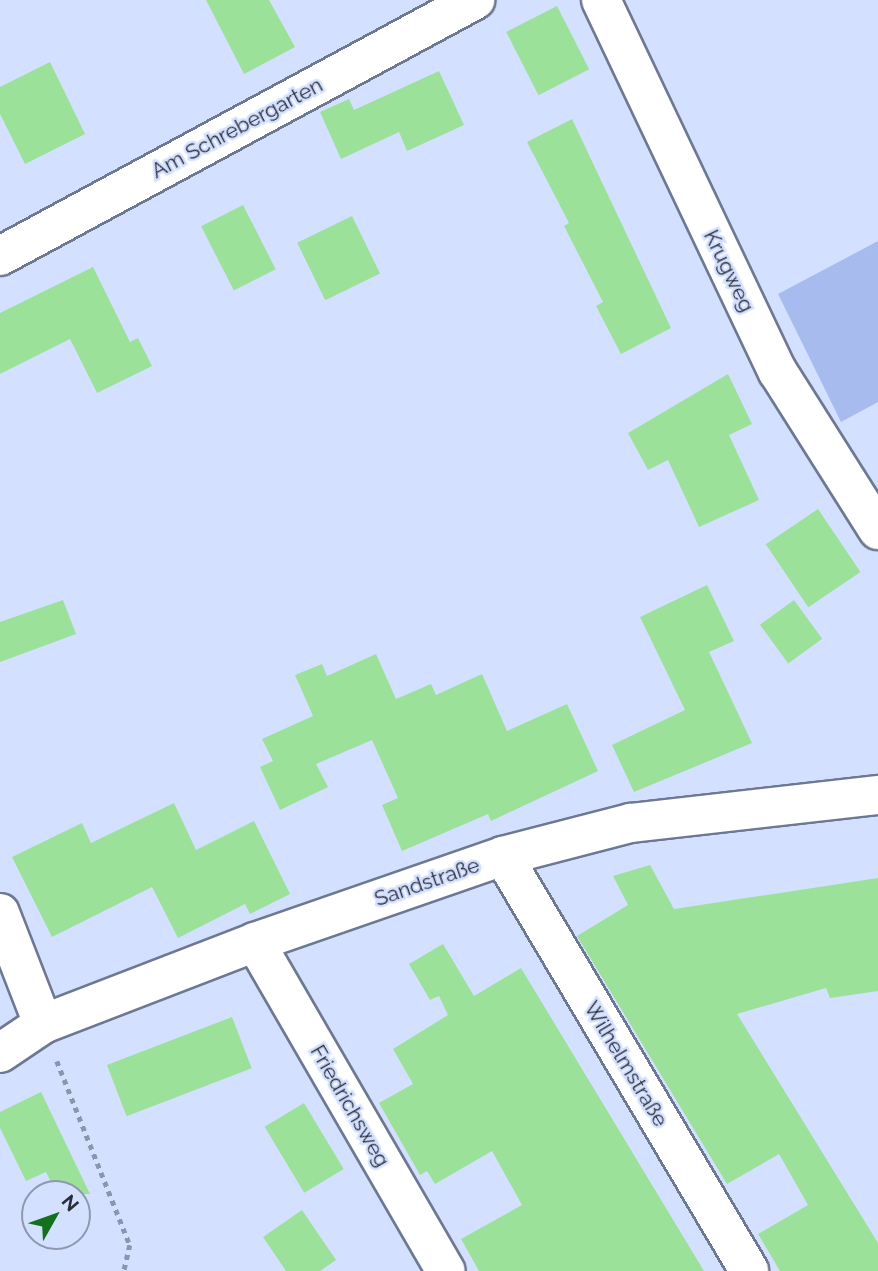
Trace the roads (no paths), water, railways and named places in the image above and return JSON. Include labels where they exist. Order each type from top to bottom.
[{"type":"street","name":"Am Schrebergarten","points":[[0,256],[475,0]]},
{"type":"street","name":"Krugweg","points":[[601,0],[778,372],[878,530]]},
{"type":"street","name":"Sandstraße","points":[[0,1053],[43,1024],[255,942],[503,856],[631,823],[878,794]]},
{"type":"street","name":"Wilhelmstraße","points":[[503,856],[750,1271]]},
{"type":"street","points":[[0,913],[43,1024]]},
{"type":"street","name":"Friedrichsweg","points":[[255,942],[446,1271]]}]
